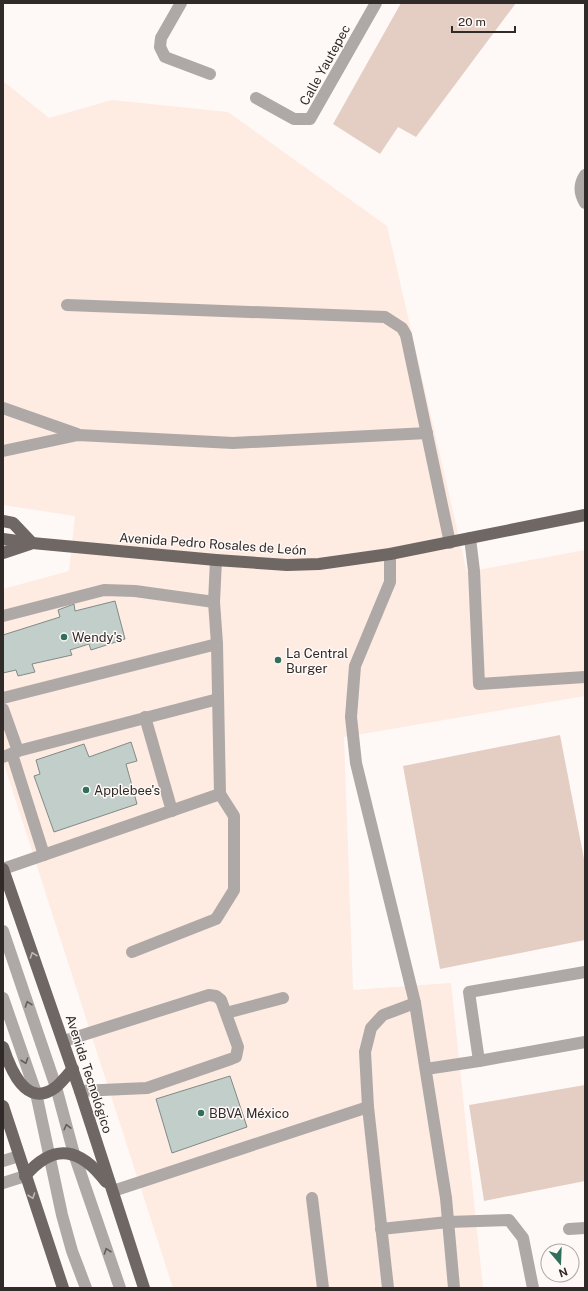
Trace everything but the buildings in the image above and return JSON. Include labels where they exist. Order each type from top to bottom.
[{"type":"main road","name":"Avenida Pedro Rosales de León","points":[[3,539],[32,544],[216,560],[287,565],[320,564],[390,554],[450,543],[585,515]]},
{"type":"main road","points":[[3,521],[13,524],[32,544],[3,553]]},
{"type":"main road","name":"Avenida Tecnológico","points":[[3,869],[64,1042],[144,1288]]},
{"type":"main road","points":[[3,1047],[11,1071],[21,1086],[36,1093],[47,1092],[56,1087],[73,1069]]},
{"type":"main road","points":[[3,1106],[63,1288]]},
{"type":"main road","points":[[25,1176],[36,1163],[49,1157],[61,1154],[74,1154],[83,1158],[94,1166],[113,1191]]},
{"type":"street","points":[[181,3],[161,38],[160,47],[165,57],[210,74]]},
{"type":"street","name":"Calle Yautepec","points":[[256,98],[294,119],[310,119],[376,3]]},
{"type":"street","points":[[583,198],[580,184],[585,175]]},
{"type":"street","points":[[67,305],[385,317],[402,328],[406,335],[450,543]]},
{"type":"street","points":[[3,408],[78,435]]},
{"type":"street","points":[[3,451],[78,435],[233,443],[427,433]]},
{"type":"street","points":[[470,538],[474,571],[479,684],[585,677]]},
{"type":"street","points":[[390,554],[390,582],[355,666],[351,717],[356,763],[415,1002],[446,1198],[454,1288]]},
{"type":"street","points":[[132,952],[216,919],[234,890],[234,816],[220,794],[217,644],[214,602],[216,560]]},
{"type":"street","points":[[3,616],[104,590],[135,591],[214,602]]},
{"type":"street","points":[[3,698],[217,644]]},
{"type":"street","points":[[11,754],[145,717],[218,699]]},
{"type":"street","points":[[3,709],[11,754],[44,855]]},
{"type":"street","points":[[145,717],[172,811]]},
{"type":"street","points":[[3,869],[220,794]]},
{"type":"street","points":[[3,931],[56,1087],[74,1154],[120,1288]]},
{"type":"street","points":[[479,1061],[469,992],[585,972]]},
{"type":"street","points":[[64,1042],[209,995],[216,996],[221,1000],[238,1047],[236,1057],[147,1088],[80,1091]]},
{"type":"street","points":[[3,998],[36,1093],[49,1157],[72,1251],[86,1288]]},
{"type":"street","points":[[226,1013],[283,998]]},
{"type":"street","points":[[388,1288],[364,1063],[367,1038],[371,1028],[383,1015],[415,1002]]},
{"type":"street","points":[[426,1069],[585,1042]]},
{"type":"street","points":[[113,1191],[368,1107]]},
{"type":"street","points":[[3,1161],[19,1156]]},
{"type":"street","points":[[3,1183],[25,1176]]},
{"type":"street","points":[[312,1198],[324,1288]]},
{"type":"street","points":[[381,1229],[448,1222],[509,1220],[523,1238],[532,1288]]},
{"type":"street","points":[[569,1229],[585,1228]]},
{"type":"shaded area","points":[[401,3],[516,3],[416,137],[398,127],[380,154],[333,124]]},
{"type":"shaded area","points":[[3,81],[49,118],[112,100],[228,112],[387,226],[467,572],[585,550],[585,696],[344,737],[353,990],[451,983],[483,1288],[173,1288],[3,761],[3,589],[69,571],[75,516],[3,505]]},
{"type":"shaded area","points":[[560,735],[585,864],[585,940],[440,969],[403,766]]},
{"type":"shaded area","points":[[585,1085],[585,1181],[484,1201],[469,1105]]},
{"type":"place","name":"Wendy's","points":[[64,637]]},
{"type":"place","name":"La Central Burger","points":[[278,660]]},
{"type":"place","name":"Applebee's","points":[[86,790]]},
{"type":"place","name":"BBVA México","points":[[201,1113]]}]
